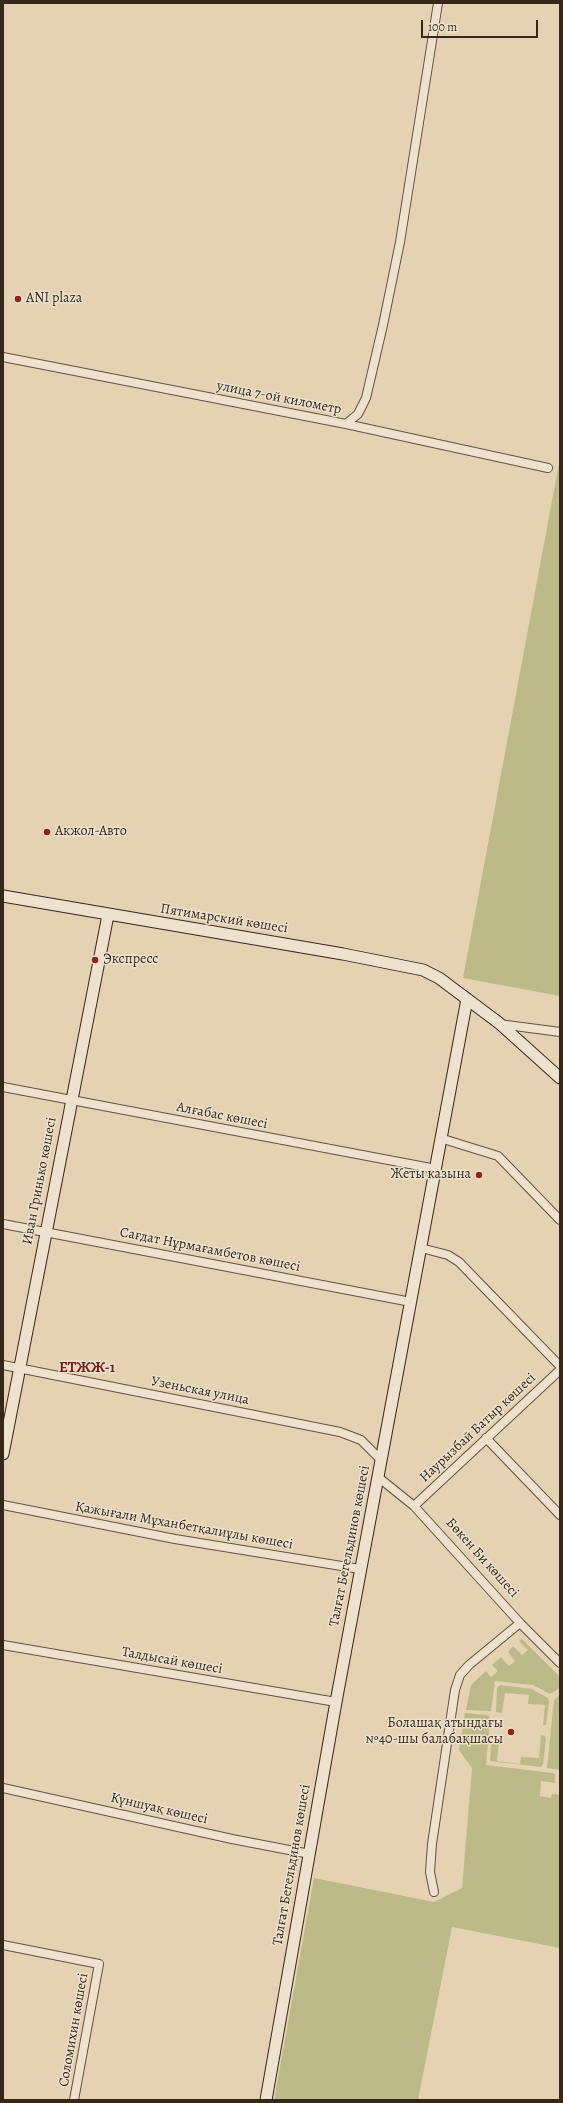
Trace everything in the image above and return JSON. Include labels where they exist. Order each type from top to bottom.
[{"type":"main road","name":"Пятимарский көшесі","points":[[3,896],[394,963],[423,970],[439,978],[467,999]]},
{"type":"main road","name":"Иван Гринько көшесі","points":[[3,1454],[45,1232],[108,915]]},
{"type":"main road","points":[[467,999],[498,1023],[560,1078]]},
{"type":"main road","name":"Талғат Бегельдинов көшесі","points":[[266,2100],[360,1569],[467,999]]},
{"type":"street","points":[[346,424],[358,414],[366,398],[383,325],[400,242],[438,3]]},
{"type":"street","name":"улица 7-ой километр","points":[[3,357],[346,424],[548,468]]},
{"type":"street","points":[[498,1023],[560,1032]]},
{"type":"street","name":"Алғабас көшесі","points":[[3,1087],[436,1169]]},
{"type":"street","points":[[440,1138],[498,1156],[560,1220]]},
{"type":"street","name":"Сағдат Нұрмағамбетов көшесі","points":[[3,1224],[411,1302]]},
{"type":"street","points":[[421,1248],[448,1255],[459,1262],[560,1366]]},
{"type":"street","name":"Узеньская улица","points":[[3,1365],[350,1434],[360,1440],[381,1460]]},
{"type":"street","name":"Наурызбай Батыр көшесі","points":[[414,1506],[560,1370]]},
{"type":"street","points":[[486,1438],[560,1515]]},
{"type":"street","name":"Бөкен Би көшесі","points":[[378,1477],[414,1506],[520,1623],[560,1663]]},
{"type":"street","name":"Қажығали Мұханбетқалиұлы көшесі","points":[[3,1505],[190,1542],[360,1569]]},
{"type":"street","points":[[434,1892],[430,1872],[432,1844],[455,1690],[460,1675],[468,1665],[520,1623]]},
{"type":"street","name":"Талдысай көшесі","points":[[3,1645],[336,1702]]},
{"type":"street","name":"Күншуақ көшесі","points":[[3,1788],[232,1839],[310,1854]]},
{"type":"street","name":"Соломихин көшесі","points":[[3,1945],[99,1964],[74,2100]]},
{"type":"shaded area","points":[[560,458],[560,996],[463,978]]},
{"type":"shaded area","points":[[522,1639],[560,1677],[560,1688],[550,1694],[533,1685],[495,1681],[491,1711],[466,1710],[471,1685],[486,1671],[491,1677],[498,1671],[492,1665],[501,1657],[509,1666],[515,1661],[508,1652],[513,1646],[522,1655],[528,1650],[519,1641]]},
{"type":"shaded area","points":[[500,1685],[532,1689],[548,1698],[549,1703],[546,1725],[543,1725],[545,1705],[528,1704],[529,1695],[505,1693],[502,1713],[496,1712],[497,1688]]},
{"type":"shaded area","points":[[560,1694],[560,1770],[547,1768],[554,1700]]},
{"type":"shaded area","points":[[465,1713],[487,1715],[490,1717],[486,1765],[555,1774],[555,1783],[541,1781],[540,1796],[551,1798],[552,1794],[560,1795],[560,1948],[452,1927],[418,2100],[274,2100],[314,1878],[434,1902],[462,1888],[472,1768],[459,1750]]},
{"type":"shaded area","points":[[541,1735],[545,1736],[546,1739],[543,1765],[541,1767],[490,1761],[491,1743],[494,1741],[499,1741],[497,1761],[520,1764],[521,1757],[539,1758]]},
{"type":"place","name":"ANI plaza","points":[[18,299]]},
{"type":"place","name":"Акжол-Авто","points":[[47,832]]},
{"type":"place","name":"Экспресс","points":[[95,960]]},
{"type":"place","name":"Жеты казына","points":[[479,1175]]},
{"type":"place","name":"Болашақ атындағы №40-шы балабақшасы","points":[[511,1732]]},
{"type":"district","name":"ЕТЖЖ-1","points":[[87,1368]]}]
